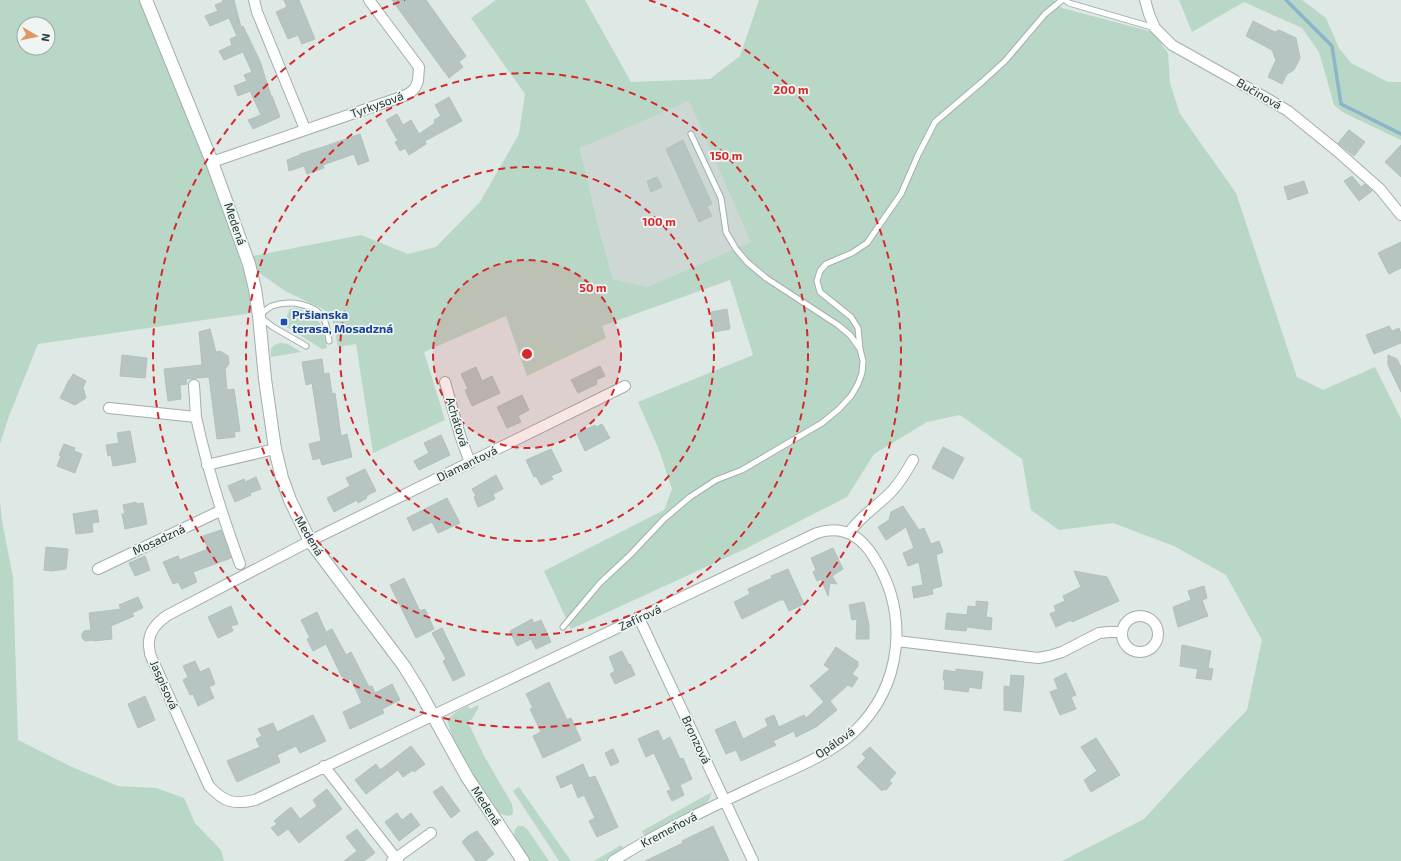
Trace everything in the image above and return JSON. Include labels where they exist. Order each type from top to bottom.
[{"type":"street","name":"Medená","points":[[146,0],[212,162],[249,264],[260,316],[265,379],[275,449],[282,478],[290,500],[310,541],[404,666],[467,777],[523,861]]},
{"type":"street","points":[[254,0],[257,12],[305,129]]},
{"type":"street","name":"Tyrkysová","points":[[212,162],[404,96],[415,88],[419,74],[419,67],[369,0]]},
{"type":"street","name":"Bučinová","points":[[1145,0],[1149,14],[1156,28],[1172,45],[1261,94],[1288,111],[1336,150],[1380,189],[1401,215]]},
{"type":"street","name":"Achátová","points":[[445,382],[470,463]]},
{"type":"street","points":[[194,385],[196,417],[207,465],[220,511],[240,564]]},
{"type":"street","name":"Diamantová","points":[[310,541],[625,386]]},
{"type":"street","points":[[108,408],[196,417]]},
{"type":"street","points":[[207,465],[275,449]]},
{"type":"street","points":[[849,533],[855,524],[891,491],[913,460]]},
{"type":"street","name":"Mosadzná","points":[[98,569],[220,511]]},
{"type":"street","name":"Zafírová","points":[[433,715],[826,530],[837,530],[849,533],[858,538],[865,545],[879,565],[885,577]]},
{"type":"street","name":"Jaspisová","points":[[310,541],[168,615],[160,621],[153,630],[148,641],[150,654],[209,786],[218,796],[229,802],[241,803],[255,800],[433,715]]},
{"type":"street","name":"Opálová","points":[[725,801],[829,751],[853,733],[864,721],[880,697],[891,669],[897,641],[896,615],[885,577]]},
{"type":"street","name":"Bronzová","points":[[639,618],[753,861]]},
{"type":"street","points":[[897,641],[1038,658],[1062,652],[1099,633],[1122,632]]},
{"type":"street","points":[[324,766],[396,860],[431,833]]},
{"type":"street","name":"Kremeňová","points":[[613,861],[670,829],[725,801]]},
{"type":"lane","points":[[563,627],[600,583],[632,554],[664,519],[690,497],[716,480],[742,470],[822,423],[839,409],[851,396],[862,373],[863,361],[858,328],[851,317],[820,292],[817,281],[820,271],[826,264],[852,253],[867,243],[901,194],[918,155],[935,122],[1005,61],[1045,14],[1062,0]]},
{"type":"lane","points":[[1065,0],[1069,4],[1156,28]]},
{"type":"lane","points":[[692,134],[721,198],[726,232],[736,249],[747,262],[766,278],[838,325],[850,335],[860,349]]},
{"type":"lane","points":[[306,346],[273,327],[260,316],[270,307],[284,303],[296,303],[306,306],[321,315],[325,321],[329,341]]},
{"type":"shaded area","points":[[689,101],[752,242],[647,287],[613,279],[600,232],[580,147]]},
{"type":"green space","points":[[0,0],[140,0],[219,197],[246,278],[252,313],[38,344],[9,416],[0,444]]},
{"type":"green space","points":[[496,0],[585,0],[631,82],[710,79],[740,56],[759,0],[1054,0],[1062,8],[1153,32],[1168,53],[1170,83],[1180,114],[1236,193],[1297,377],[1323,390],[1375,367],[1401,419],[1401,861],[1062,861],[1144,819],[1247,710],[1262,640],[1226,575],[1174,546],[1113,523],[1059,530],[1031,510],[1022,459],[960,415],[927,422],[874,454],[847,497],[745,549],[571,629],[544,571],[664,510],[672,489],[659,450],[638,402],[753,355],[730,280],[602,326],[606,338],[527,376],[506,316],[424,352],[445,420],[373,453],[356,344],[338,347],[333,322],[325,310],[285,291],[258,272],[253,256],[361,235],[408,254],[436,247],[480,202],[519,134],[525,94],[471,18]],"holes":[[[689,101],[751,242],[647,287],[613,279],[580,148]]]},
{"type":"green space","points":[[1179,0],[1302,0],[1326,18],[1339,48],[1351,63],[1388,82],[1401,82],[1401,140],[1344,113],[1334,105],[1319,52],[1302,28],[1244,2],[1192,32]]},
{"type":"green space","points":[[297,308],[312,315],[320,323],[327,348],[322,349],[285,326],[285,320],[290,309]]},
{"type":"green space","points":[[280,343],[288,344],[301,352],[271,357],[271,349],[274,345]]},
{"type":"green space","points":[[0,501],[2,521],[13,577],[18,740],[72,767],[118,786],[156,788],[184,798],[195,823],[221,850],[224,861],[0,861]]},
{"type":"green space","points":[[478,705],[479,707],[472,719],[468,722],[483,754],[512,804],[512,815],[508,816],[498,813],[457,748],[447,720],[456,712],[468,706],[470,709]]},
{"type":"green space","points":[[519,787],[571,861],[559,861],[513,791]]},
{"type":"green space","points":[[712,792],[709,800],[705,804],[645,836],[642,831]]},
{"type":"green space","points":[[518,826],[523,826],[527,829],[549,861],[529,861],[515,839],[514,834]]},
{"type":"green space","points":[[621,845],[624,848],[604,861],[594,861]]},
{"type":"building","points":[[222,0],[234,0],[241,27],[243,26],[260,61],[271,96],[280,117],[253,129],[248,120],[261,115],[250,91],[238,96],[234,86],[247,81],[244,75],[252,72],[243,52],[224,60],[219,51],[232,45],[230,39],[237,36],[229,18],[210,26],[205,16],[218,11],[215,5],[223,2]]},
{"type":"building","points":[[284,0],[299,0],[315,39],[302,44],[298,35],[288,39],[276,12],[287,7]]},
{"type":"building","points":[[392,0],[426,0],[466,56],[459,62],[463,67],[449,78]]},
{"type":"building","points":[[1253,21],[1275,32],[1279,30],[1296,38],[1300,58],[1294,70],[1287,74],[1282,84],[1268,77],[1276,60],[1272,50],[1246,36]]},
{"type":"building","points":[[449,97],[462,121],[425,141],[426,144],[409,155],[405,148],[400,151],[395,142],[398,141],[386,120],[397,114],[403,125],[411,120],[419,134],[435,123],[434,120],[441,116],[435,105]]},
{"type":"building","points":[[1349,130],[1365,142],[1354,156],[1338,143]]},
{"type":"building","points":[[360,134],[369,161],[358,165],[354,154],[323,165],[324,168],[307,174],[304,166],[289,171],[287,160],[300,154]]},
{"type":"building","points":[[683,140],[712,204],[707,206],[712,216],[699,222],[666,149]]},
{"type":"building","points":[[1401,145],[1401,177],[1385,162]]},
{"type":"building","points":[[1352,176],[1361,187],[1365,184],[1372,191],[1359,201],[1344,181]]},
{"type":"building","points":[[657,177],[662,187],[651,192],[647,181]]},
{"type":"building","points":[[1304,181],[1308,193],[1288,200],[1284,187]]},
{"type":"building","points":[[1401,242],[1401,268],[1389,274],[1378,253]]},
{"type":"building","points":[[727,309],[730,329],[714,332],[711,312]]},
{"type":"building","points":[[1389,326],[1392,331],[1399,328],[1401,343],[1374,354],[1366,335]]},
{"type":"building","points":[[210,329],[216,352],[220,351],[228,356],[229,364],[225,369],[227,390],[234,389],[240,431],[234,432],[235,437],[217,439],[209,377],[186,379],[187,384],[180,385],[181,399],[168,401],[164,369],[202,365],[199,332]]},
{"type":"building","points":[[122,355],[147,358],[145,378],[120,376]]},
{"type":"building","points":[[1388,355],[1397,359],[1401,367],[1401,392],[1388,365]]},
{"type":"building","points":[[322,359],[324,374],[329,373],[332,394],[335,393],[341,436],[347,434],[352,457],[322,465],[320,458],[313,460],[309,444],[321,441],[312,383],[306,385],[302,362]]},
{"type":"building","points":[[600,366],[605,376],[596,380],[597,384],[578,393],[571,380]]},
{"type":"building","points":[[476,367],[482,381],[492,376],[500,393],[472,406],[465,390],[468,389],[461,374]]},
{"type":"building","points":[[73,374],[86,381],[83,387],[86,398],[75,405],[60,398]]},
{"type":"building","points":[[522,395],[529,410],[518,416],[521,422],[507,428],[497,407]]},
{"type":"building","points":[[602,424],[610,438],[585,451],[577,434],[595,425],[596,427]]},
{"type":"building","points":[[130,431],[136,462],[113,466],[111,455],[108,456],[106,445],[119,443],[117,433]]},
{"type":"building","points":[[441,435],[450,455],[419,470],[414,461],[429,453],[424,443]]},
{"type":"building","points":[[64,444],[75,448],[74,451],[82,454],[75,473],[57,466],[61,456],[59,455]]},
{"type":"building","points":[[943,447],[964,458],[953,479],[932,468]]},
{"type":"building","points":[[551,449],[562,471],[551,476],[553,479],[541,485],[536,476],[534,477],[526,460]]},
{"type":"building","points":[[365,469],[376,491],[366,496],[367,498],[358,503],[357,500],[334,512],[327,498],[350,486],[346,478]]},
{"type":"building","points":[[496,475],[503,489],[493,494],[495,499],[478,507],[474,497],[476,496],[472,489]]},
{"type":"building","points":[[256,477],[261,489],[250,493],[251,495],[235,502],[228,486],[244,479],[245,482]]},
{"type":"building","points":[[447,498],[460,523],[438,533],[432,522],[413,531],[407,518]]},
{"type":"building","points":[[136,502],[137,504],[143,503],[147,524],[125,529],[122,514],[125,514],[123,505]]},
{"type":"building","points":[[903,506],[919,530],[924,528],[931,544],[939,541],[943,552],[936,555],[942,586],[932,589],[933,594],[914,598],[912,587],[923,585],[919,562],[908,566],[903,553],[914,548],[906,527],[886,540],[878,527],[889,520],[891,512]]},
{"type":"building","points":[[97,510],[99,522],[92,523],[93,532],[76,534],[73,514]]},
{"type":"building","points":[[221,530],[231,558],[193,572],[197,582],[182,589],[178,582],[173,584],[163,562],[178,556],[180,560],[208,549],[203,536]]},
{"type":"building","points":[[46,547],[68,549],[66,569],[51,571],[44,570]]},
{"type":"building","points":[[833,548],[843,569],[832,576],[837,584],[830,583],[828,596],[821,579],[817,581],[813,572],[816,570],[811,558]]},
{"type":"building","points":[[145,556],[150,570],[135,576],[129,563]]},
{"type":"building","points":[[788,569],[804,604],[789,611],[784,600],[780,600],[742,619],[734,602],[750,594],[748,589],[772,578],[771,576]]},
{"type":"building","points":[[1074,571],[1107,577],[1119,601],[1072,622],[1071,620],[1056,627],[1050,614],[1056,611],[1054,606],[1065,601],[1063,596],[1081,587]]},
{"type":"building","points":[[404,578],[420,611],[425,609],[434,629],[416,638],[390,585]]},
{"type":"building","points":[[1204,586],[1207,598],[1202,600],[1208,616],[1178,627],[1173,607],[1191,600],[1188,591]]},
{"type":"building","points":[[138,597],[143,608],[132,613],[134,616],[111,626],[112,639],[85,641],[82,638],[84,631],[91,630],[89,613],[121,609],[119,605]]},
{"type":"building","points":[[976,601],[988,602],[986,617],[992,618],[991,630],[967,627],[966,631],[945,629],[947,613],[967,615],[968,606],[976,607]]},
{"type":"building","points":[[864,602],[869,625],[869,639],[856,639],[857,619],[852,620],[849,605]]},
{"type":"building","points":[[231,606],[238,624],[231,626],[233,631],[218,638],[208,617]]},
{"type":"building","points":[[317,612],[326,632],[332,629],[346,655],[351,652],[369,687],[372,686],[375,693],[392,684],[400,700],[382,709],[384,713],[350,729],[343,712],[362,703],[351,679],[346,681],[343,676],[342,677],[326,644],[313,651],[307,639],[310,638],[301,620]]},
{"type":"building","points":[[532,619],[534,623],[541,620],[551,642],[536,649],[531,639],[517,646],[510,631]]},
{"type":"building","points":[[442,628],[465,675],[453,681],[443,661],[446,659],[432,633]]},
{"type":"building","points":[[1182,645],[1211,651],[1208,668],[1213,669],[1211,680],[1196,678],[1198,669],[1180,666]]},
{"type":"building","points":[[836,647],[858,662],[858,666],[852,674],[858,678],[852,687],[848,685],[830,701],[837,710],[816,727],[796,737],[794,731],[773,741],[776,745],[741,761],[736,750],[726,754],[715,730],[735,721],[743,739],[768,726],[765,719],[774,715],[779,727],[804,715],[806,718],[824,702],[810,686],[830,669],[824,665]]},
{"type":"building","points":[[622,651],[635,675],[615,684],[610,674],[615,671],[609,657]]},
{"type":"building","points":[[195,661],[200,672],[209,668],[215,684],[209,687],[214,698],[198,706],[193,694],[190,695],[183,680],[188,677],[183,666]]},
{"type":"building","points":[[956,669],[983,672],[981,689],[969,687],[968,692],[944,689],[944,670],[956,672]]},
{"type":"building","points":[[1066,673],[1076,695],[1071,697],[1076,709],[1060,715],[1050,692],[1058,689],[1054,679]]},
{"type":"building","points":[[1011,675],[1024,676],[1021,712],[1004,710],[1004,686],[1010,687]]},
{"type":"building","points":[[549,682],[567,720],[571,718],[581,740],[543,758],[533,736],[541,732],[530,709],[533,708],[526,694]]},
{"type":"building","points":[[145,696],[155,720],[138,728],[128,704]]},
{"type":"building","points":[[313,715],[326,741],[300,753],[296,746],[277,755],[280,762],[237,782],[227,761],[260,747],[256,739],[262,736],[258,729],[273,723],[277,732]]},
{"type":"building","points":[[658,730],[663,741],[670,737],[680,759],[683,758],[692,779],[680,785],[684,795],[672,801],[667,791],[671,790],[654,753],[646,757],[638,739]]},
{"type":"building","points":[[1096,738],[1120,775],[1091,792],[1084,780],[1097,771],[1081,747]]},
{"type":"building","points":[[411,746],[425,764],[414,772],[413,770],[403,777],[398,770],[366,794],[355,780],[376,764],[380,770]]},
{"type":"building","points":[[870,747],[896,773],[889,781],[892,783],[886,790],[884,789],[882,791],[857,767],[866,758],[862,754]]},
{"type":"building","points":[[613,749],[619,762],[611,766],[605,753]]},
{"type":"building","points":[[583,764],[589,778],[595,776],[618,827],[597,837],[589,821],[595,818],[584,795],[578,798],[572,783],[561,788],[556,777]]},
{"type":"building","points":[[442,786],[460,811],[451,818],[433,792]]},
{"type":"building","points":[[327,789],[342,809],[299,843],[288,829],[278,836],[271,828],[277,824],[274,821],[291,807],[300,819],[317,806],[313,800]]},
{"type":"building","points":[[397,813],[402,820],[411,813],[420,825],[399,841],[385,822]]},
{"type":"building","points":[[713,826],[729,861],[645,861],[683,843],[682,841]]},
{"type":"building","points":[[357,829],[375,853],[364,861],[344,861],[357,851],[346,837]]},
{"type":"building","points":[[477,831],[494,854],[485,861],[476,861],[462,842],[468,836]]},
{"type":"waterway","points":[[1286,0],[1332,46],[1341,104],[1401,134]]},
{"type":"place","name":"Pršianska terasa, Mosadzná","points":[[284,322]]}]
